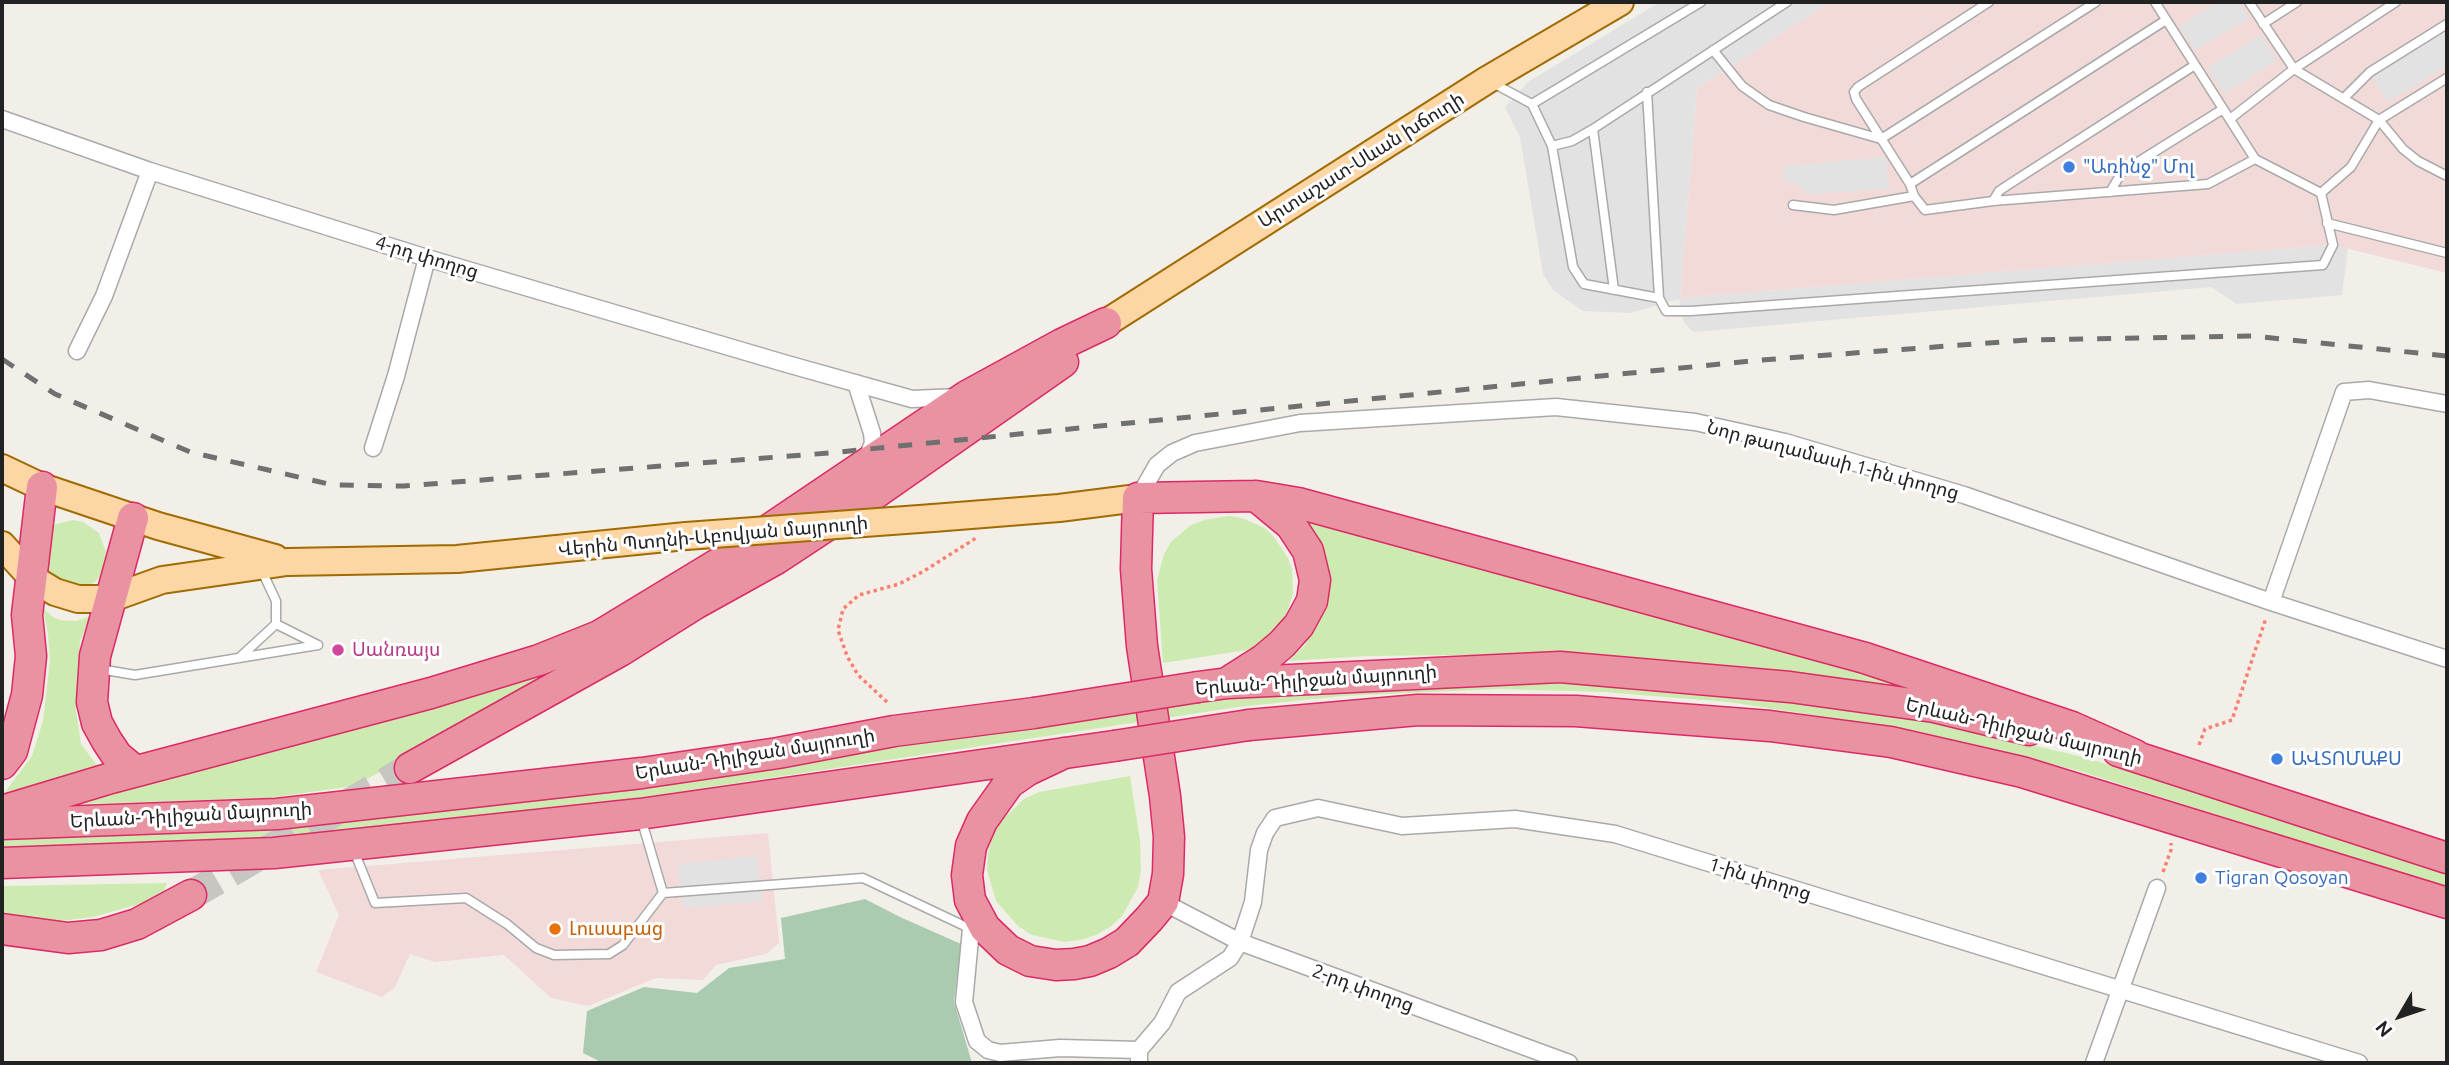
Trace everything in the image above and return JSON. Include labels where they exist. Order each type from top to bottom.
[{"type":"highway","points":[[2,811],[135,771],[431,693],[540,660],[599,636],[721,562],[967,396],[1106,323]]},
{"type":"highway","points":[[410,768],[620,651],[695,604],[776,559],[870,498],[1060,365],[1106,323]]},
{"type":"highway","points":[[2,764],[12,751],[27,695],[31,656],[27,615],[42,487]]},
{"type":"highway","points":[[1228,683],[1282,644],[1299,625],[1312,601],[1315,580],[1308,551],[1291,525],[1256,496]]},
{"type":"highway","points":[[1064,753],[1028,770],[1009,783],[982,821],[971,846],[967,875],[970,900],[978,928],[1008,950],[1030,961],[1074,964],[1109,953],[1127,942],[1163,902],[1168,874],[1169,837],[1165,796],[1142,646],[1136,569],[1138,498],[1256,496],[1298,503],[1865,658],[2072,727],[2135,755]]},
{"type":"highway","points":[[133,518],[109,599],[93,668],[92,702],[97,723],[117,756],[135,771]]},
{"type":"highway","name":"Երևան-Դիլիջան մայրուղի","points":[[2,824],[290,813],[642,773],[778,753],[894,731],[1228,683],[1560,667],[1790,687],[1934,707],[2135,755],[2447,858]]},
{"type":"highway","name":"Երևան-Դիլիջան մայրուղի","points":[[2,863],[274,853],[640,814],[1250,725],[1418,710],[1576,711],[1770,726],[1891,742],[2022,772],[2447,903]]},
{"type":"highway","points":[[2,929],[68,938],[101,935],[136,924],[191,895]]},
{"type":"main road","name":"Արտաշատ-Սևան խճուղի","points":[[1106,323],[1488,80],[1620,2]]},
{"type":"main road","name":"Վերին Պտղնի-Աբովյան մայրուղի","points":[[2,468],[42,487],[133,518],[286,562]]},
{"type":"main road","name":"Վերին Պտղնի-Աբովյան մայրուղի","points":[[2,545],[32,578],[55,592],[78,599],[109,599],[162,580],[286,562],[457,559],[686,536],[1006,512],[1138,498]]},
{"type":"street","name":"4-րդ փողոց","points":[[2,119],[150,171],[427,258],[856,383],[912,399],[967,396]]},
{"type":"street","points":[[77,351],[104,296],[150,171]]},
{"type":"street","points":[[373,448],[396,376],[427,258]]},
{"type":"street","points":[[856,383],[873,443],[863,466]]},
{"type":"street","points":[[2271,602],[2344,392],[2369,390],[2447,404]]},
{"type":"street","name":"Նոր թաղամասի 1-ին փողոց","points":[[1138,498],[1157,465],[1172,453],[1195,443],[1300,424],[1556,407],[1695,422],[1784,442],[1964,495],[2271,602],[2447,659]]},
{"type":"street","name":"1-ին փողոց","points":[[1240,942],[1253,902],[1259,850],[1265,832],[1275,818],[1318,808],[1402,826],[1515,820],[1615,834],[2359,1063]]},
{"type":"street","points":[[2094,1063],[2157,888]]},
{"type":"street","name":"2-րդ փողոց","points":[[1163,902],[1240,942],[1569,1063]]},
{"type":"street","points":[[978,928],[964,1002],[977,1041],[988,1050],[1000,1053],[1060,1048],[1139,1057],[1162,1023],[1178,992],[1230,958],[1240,942]]},
{"type":"lane","points":[[1532,104],[1701,2]]},
{"type":"lane","points":[[1552,146],[1572,141],[1593,129],[1787,2]]},
{"type":"lane","points":[[1989,2],[1854,92],[1922,208],[1930,210],[1993,201],[2208,184],[2255,159]]},
{"type":"lane","points":[[1713,50],[1742,86],[1769,105],[1881,139],[2096,2]]},
{"type":"lane","points":[[1647,92],[1659,298],[1666,311],[1691,312],[2323,265],[2333,245],[2321,193],[2255,159],[2155,2]]},
{"type":"lane","points":[[2249,2],[2294,69],[2379,120],[2403,149],[2418,162],[2447,176]]},
{"type":"lane","points":[[2263,24],[2297,2]]},
{"type":"lane","points":[[2230,119],[2294,69],[2396,2]]},
{"type":"lane","points":[[1910,184],[2166,19]]},
{"type":"lane","points":[[2344,98],[2370,72],[2447,24]]},
{"type":"lane","points":[[1993,201],[1998,191],[2195,65]]},
{"type":"lane","points":[[2321,193],[2351,167],[2379,120],[2447,78]]},
{"type":"lane","points":[[1488,80],[1532,104],[1552,146],[1573,267],[1584,284],[1659,298]]},
{"type":"lane","points":[[2110,192],[2122,172],[2223,109]]},
{"type":"lane","points":[[1593,129],[1614,290]]},
{"type":"lane","points":[[1793,205],[1834,210],[1914,196]]},
{"type":"lane","points":[[2328,223],[2447,253]]},
{"type":"lane","points":[[239,658],[276,624],[276,601],[260,565]]},
{"type":"lane","points":[[93,668],[135,675],[318,645],[276,624]]},
{"type":"lane","points":[[640,814],[663,893]]},
{"type":"lane","points":[[351,845],[375,903],[466,898],[507,924],[536,948],[554,955],[609,954],[622,945],[663,893],[863,878],[978,928]]},
{"type":"path","points":[[887,702],[859,675],[847,656],[838,630],[843,609],[859,595],[899,584],[924,571],[987,531],[1006,512]]},
{"type":"path","points":[[2199,745],[2205,729],[2232,720],[2271,602]]},
{"type":"path","points":[[2157,888],[2171,850],[2170,838]]},
{"type":"shaded area","points":[[1660,2],[1830,2],[1697,89],[1680,298],[2333,245],[2348,248],[2342,295],[2237,304],[2211,287],[1693,332],[1684,322],[1679,299],[1630,313],[1583,311],[1553,290],[1543,274],[1520,137],[1505,107],[1528,82]]},
{"type":"shaded area","name":"\"Առինջ\" Մոլ","points":[[1830,2],[2447,2],[2447,273],[2333,245],[1680,298],[1697,89]]},
{"type":"shaded area","points":[[2218,2],[2239,2],[2249,18],[2195,51],[2179,26]]},
{"type":"shaded area","points":[[2447,28],[2447,66],[2388,102],[2371,75]]},
{"type":"shaded area","points":[[2261,35],[2277,60],[2224,94],[2208,68]]},
{"type":"shaded area","points":[[1886,157],[1889,189],[1806,194],[1797,183],[1783,182],[1783,166]]},
{"type":"shaded area","name":"Լուսաբաց","points":[[768,833],[779,943],[766,954],[716,965],[703,980],[656,978],[588,1006],[551,998],[504,955],[435,962],[410,954],[395,987],[382,997],[316,972],[339,915],[318,870]]},
{"type":"shaded area","points":[[757,856],[763,901],[684,909],[678,864]]},
{"type":"green space","points":[[1229,516],[1242,518],[1265,528],[1288,558],[1292,569],[1293,594],[1285,618],[1278,629],[1247,650],[1163,663],[1157,580],[1164,554],[1171,542],[1191,525]]},
{"type":"green space","points":[[1294,518],[1929,690],[1635,659],[1555,654],[1368,656],[1289,661],[1305,645],[1319,620]]},
{"type":"green space","points":[[73,520],[83,522],[99,533],[106,552],[103,571],[96,581],[75,590],[43,576],[46,531],[53,525]]},
{"type":"green space","points":[[43,608],[60,620],[76,621],[91,616],[80,641],[76,711],[81,744],[95,763],[104,770],[5,792],[32,756],[43,721],[50,660]]},
{"type":"green space","points":[[584,657],[520,696],[354,786],[269,798],[53,805]]},
{"type":"green space","points":[[1501,676],[1865,706],[2087,758],[2447,873],[2447,888],[2076,770],[1917,731],[1728,702],[1603,692],[1497,689],[1343,696],[1238,707],[539,813],[272,841],[2,854],[2,839],[96,835],[1239,692]]},
{"type":"green space","points":[[1130,776],[1140,840],[1141,871],[1138,887],[1122,916],[1096,935],[1064,942],[1032,935],[1018,926],[996,901],[987,870],[992,837],[1000,822],[1024,799],[1039,792]]},
{"type":"green space","points":[[167,883],[161,898],[93,917],[52,922],[2,917],[2,886]]},
{"type":"green space","points":[[865,899],[961,944],[954,1002],[972,1063],[603,1063],[583,1053],[587,1011],[644,987],[697,993],[729,968],[785,959],[781,918]]},
{"type":"tunnel","points":[[191,895],[410,768]]},
{"type":"railway","points":[[2,359],[55,394],[190,452],[333,485],[404,486],[829,453],[1761,360],[2028,340],[2252,336],[2447,356]]},
{"type":"place","name":"\"Առինջ\" Մոլ","points":[[2069,167]]},
{"type":"place","name":"Սանռայս","points":[[338,650]]},
{"type":"place","name":"ԱՎՏՈՄԱՔՍ","points":[[2277,759]]},
{"type":"place","name":"Tigran Qosoyan","points":[[2201,878]]},
{"type":"place","name":"Լուսաբաց","points":[[555,929]]}]
